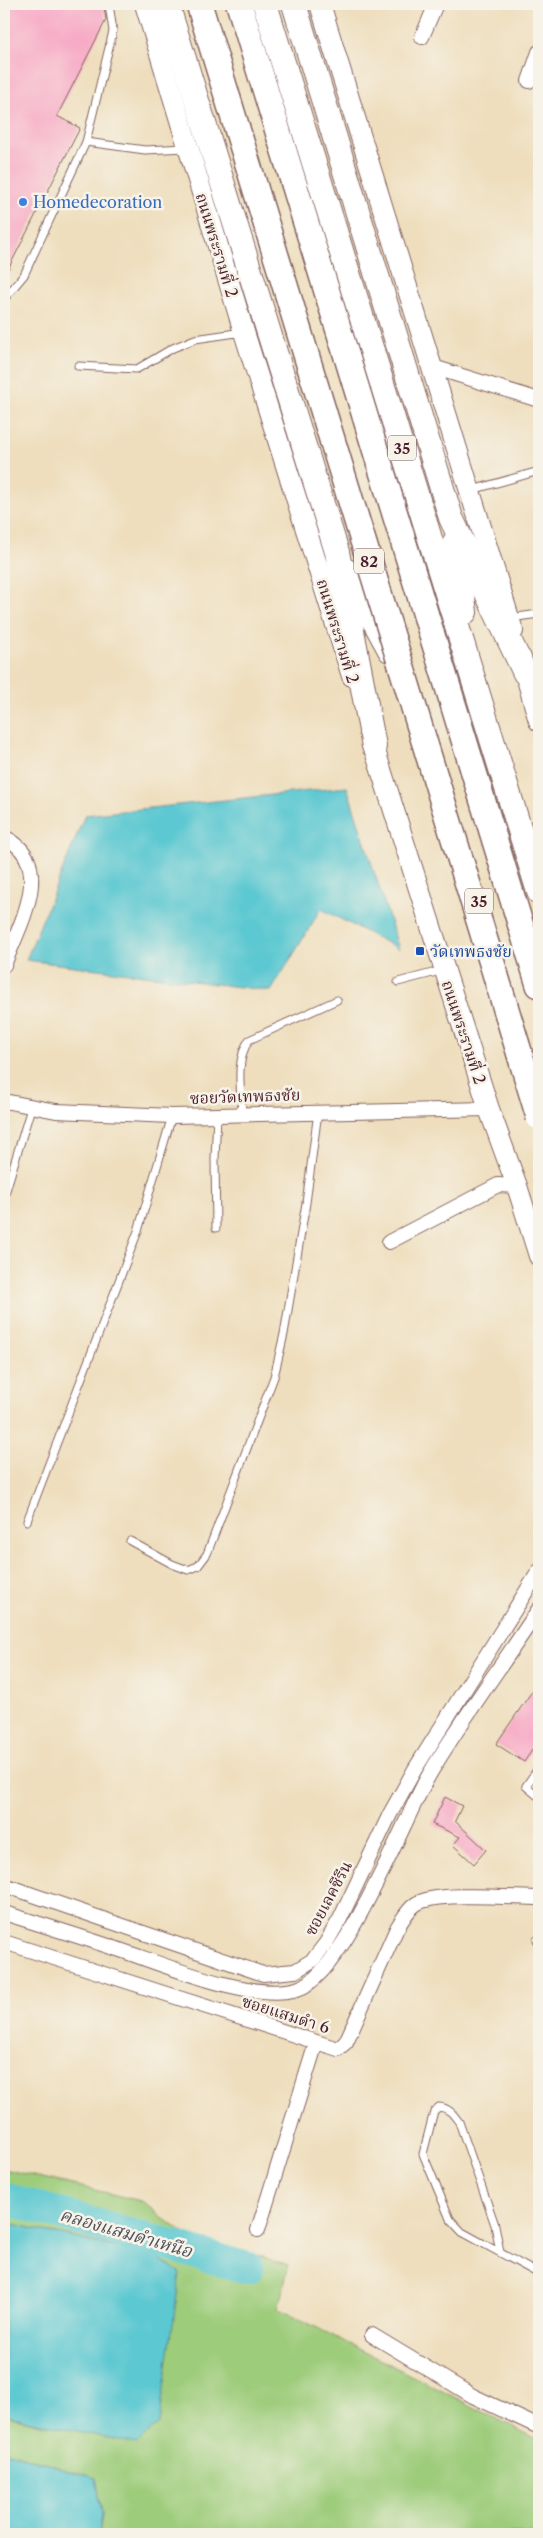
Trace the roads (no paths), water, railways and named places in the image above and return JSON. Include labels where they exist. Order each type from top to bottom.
[{"type":"highway","points":[[167,4],[337,552],[374,746]]},
{"type":"highway","name":"82","points":[[199,4],[539,1117]]},
{"type":"highway","name":"35","points":[[206,4],[539,1100]]},
{"type":"highway","name":"82","points":[[239,4],[539,984]]},
{"type":"highway","name":"35","points":[[264,4],[539,892]]},
{"type":"highway","points":[[294,4],[451,518],[476,684]]},
{"type":"highway","points":[[451,518],[525,673]]},
{"type":"highway","points":[[337,552],[418,701]]},
{"type":"main road","name":"ถนนพระรามที่ 2","points":[[145,4],[244,332],[444,970],[539,1256]]},
{"type":"main road","points":[[320,4],[510,618],[539,721]]},
{"type":"street","points":[[422,37],[436,4]]},
{"type":"street","points":[[530,82],[539,52]]},
{"type":"street","points":[[433,367],[539,400]]},
{"type":"street","points":[[4,837],[24,851],[30,864],[32,879],[27,904],[4,965]]},
{"type":"street","name":"ซอยวัดเทพธงชัย","points":[[4,1101],[31,1108],[172,1116],[318,1111],[489,1109]]},
{"type":"street","points":[[389,1242],[498,1185],[517,1186]]},
{"type":"street","name":"ซอยเลคซีรีน","points":[[4,1885],[231,1965],[263,1974],[295,1971],[313,1960],[340,1918],[414,1769],[539,1571]]},
{"type":"street","name":"ซอยเลคซีรีน","points":[[4,1913],[227,1984],[278,1992],[298,1989],[316,1980],[360,1916],[429,1774],[539,1610]]},
{"type":"street","points":[[414,1769],[429,1774]]},
{"type":"street","name":"ซอยแสมดำ 6","points":[[4,1942],[338,2049],[346,2042],[397,1928],[407,1912],[418,1903],[436,1898],[539,1898]]},
{"type":"street","points":[[227,1984],[231,1965]]},
{"type":"street","points":[[258,2230],[316,2043]]},
{"type":"street","points":[[372,2335],[472,2396],[539,2428]]},
{"type":"lane","points":[[4,299],[24,275],[86,142],[113,31],[109,4]]},
{"type":"lane","points":[[86,142],[145,150],[188,148]]},
{"type":"lane","points":[[78,366],[137,369],[173,348],[194,339],[244,332]]},
{"type":"lane","points":[[471,491],[539,471]]},
{"type":"lane","points":[[510,618],[539,614]]},
{"type":"lane","points":[[398,982],[444,970]]},
{"type":"lane","points":[[242,1113],[240,1060],[249,1040],[336,1000]]},
{"type":"lane","points":[[4,1197],[31,1108]]},
{"type":"lane","points":[[130,1541],[172,1564],[188,1570],[198,1566],[211,1544],[274,1377],[284,1334],[306,1204],[318,1111]]},
{"type":"lane","points":[[216,1228],[215,1159],[217,1115]]},
{"type":"lane","points":[[27,1521],[138,1231],[172,1116]]},
{"type":"lane","points":[[4,1168],[12,1171]]},
{"type":"lane","points":[[539,1768],[526,1786],[539,1797]]},
{"type":"lane","points":[[500,2252],[495,2225],[459,2122],[453,2113],[446,2108],[439,2107],[434,2111],[424,2144],[423,2154],[450,2219],[456,2227],[500,2252],[539,2274]]},
{"type":"water","points":[[347,787],[399,949],[321,909],[271,991],[26,960],[85,815]]},
{"type":"water","points":[[4,2222],[155,2256],[180,2273],[159,2424],[136,2444],[4,2415]]},
{"type":"water","points":[[4,2451],[96,2478],[102,2513],[99,2534],[4,2534]]},
{"type":"waterway","name":"คลองแสมดำเหนือ","points":[[4,2198],[248,2268]]},
{"type":"place","name":"Homedecoration","points":[[23,202]]},
{"type":"place","name":"วัดเทพธงชัย","points":[[420,951]]}]
